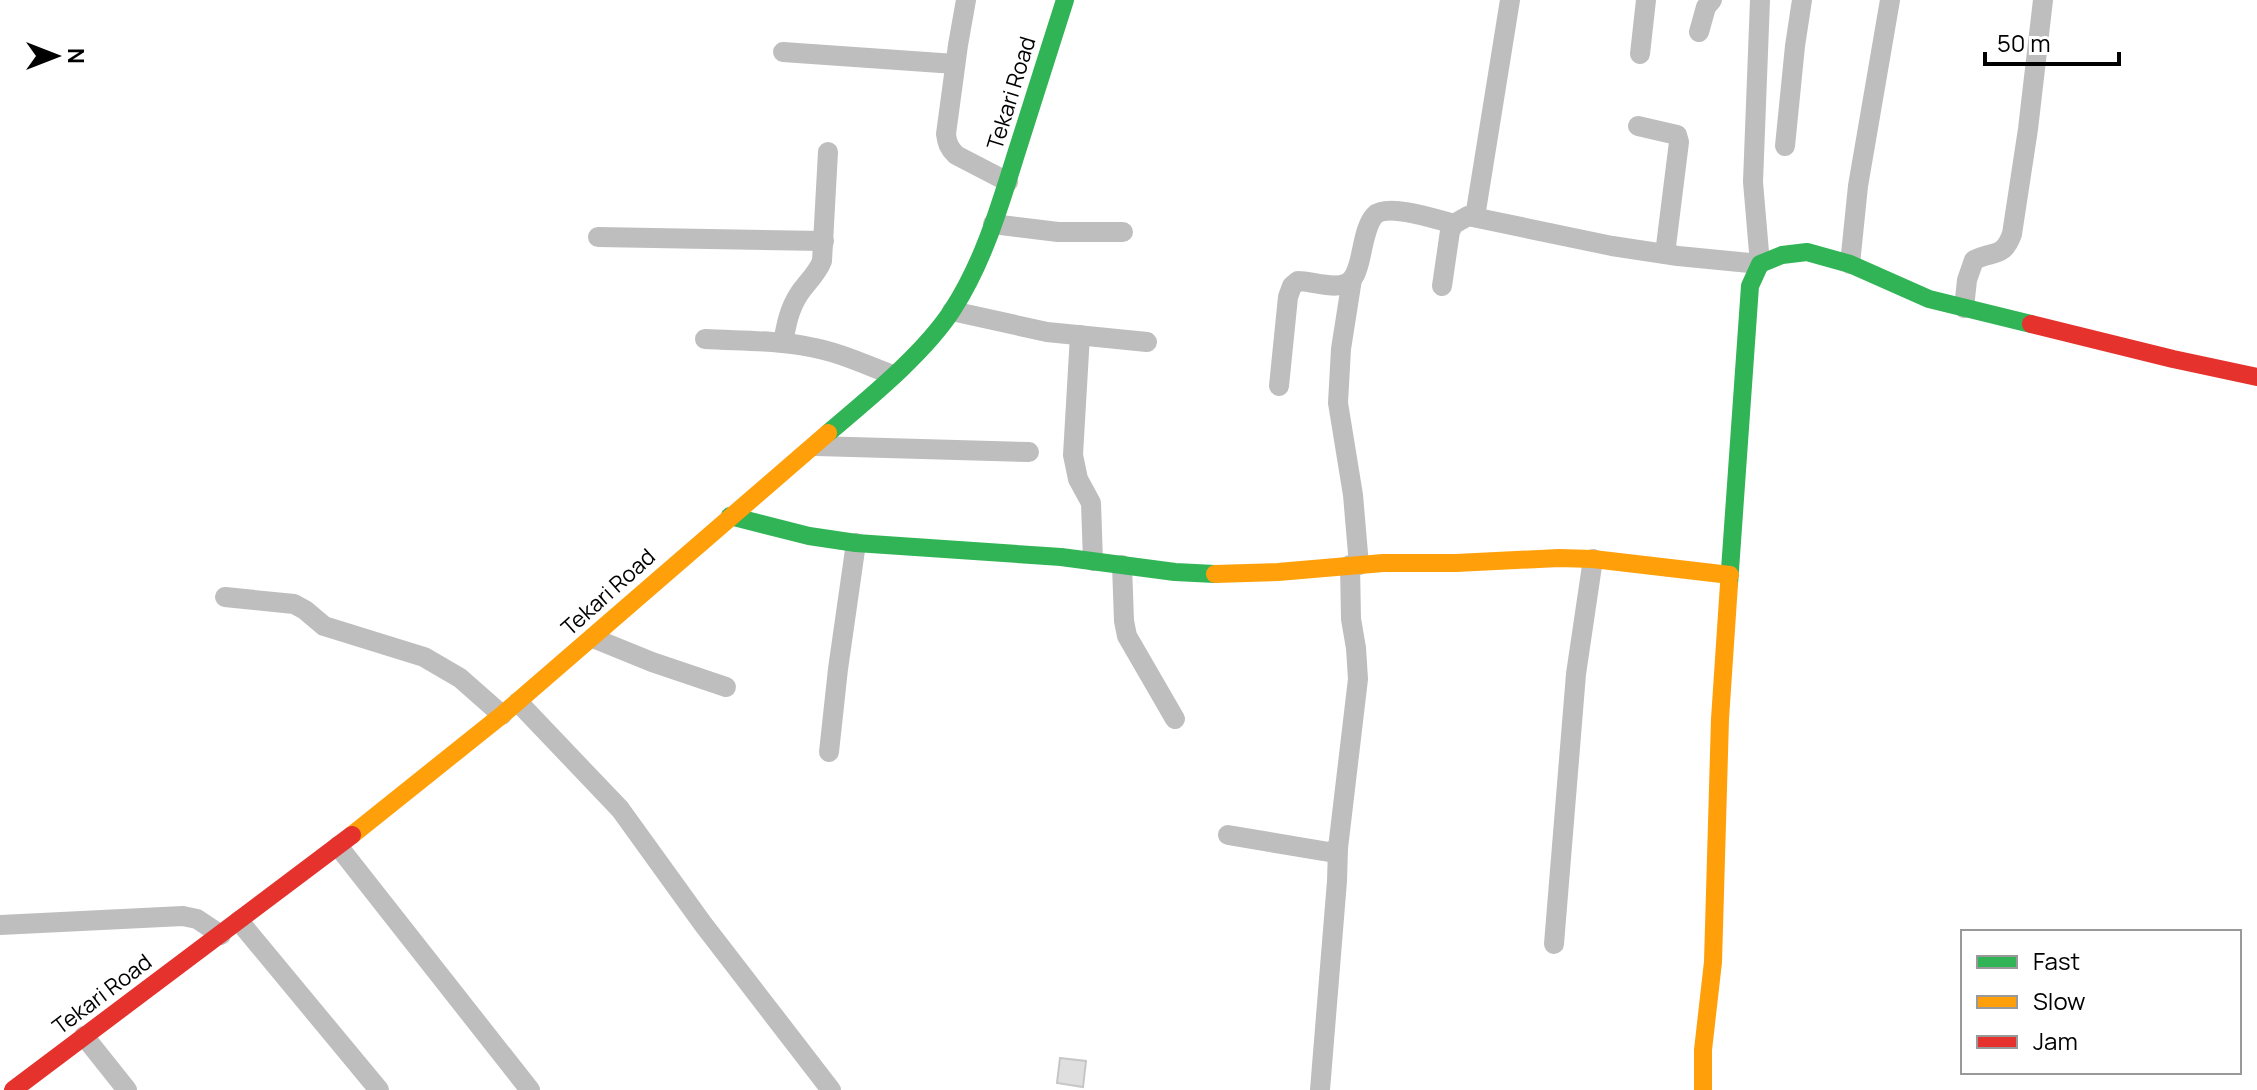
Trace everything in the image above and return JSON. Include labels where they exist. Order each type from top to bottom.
[{"type":"main road","name":"Tekari Road","points":[[13,1090],[338,846],[510,708],[893,375],[952,311],[975,270],[1008,182],[1065,0]]},
{"type":"main road","points":[[1703,1090],[1703,1050],[1713,962],[1720,719],[1750,286],[1760,264],[1782,255],[1807,252],[1850,264],[1929,299],[2257,377]]},
{"type":"main road","points":[[730,516],[809,536],[856,543],[1093,561],[1175,572],[1278,572],[1354,565],[1559,558],[1730,575]]},
{"type":"street","points":[[966,0],[946,134],[950,149],[956,155],[1008,182]]},
{"type":"street","points":[[1475,217],[1510,0]]},
{"type":"street","points":[[1640,54],[1646,0]]},
{"type":"street","points":[[1699,32],[1706,7],[1712,0]]},
{"type":"street","points":[[1442,286],[1448,238],[1454,224],[1462,218],[1475,217],[1570,238],[1665,254],[1760,264],[1753,182],[1760,0]]},
{"type":"street","points":[[1785,146],[1802,0]]},
{"type":"street","points":[[1850,264],[1858,186],[1890,0]]},
{"type":"street","points":[[1964,308],[1967,280],[1974,260],[2000,252],[2007,246],[2012,234],[2043,0]]},
{"type":"street","points":[[783,52],[955,64]]},
{"type":"street","points":[[1638,126],[1671,132],[1677,135],[1679,142],[1665,254]]},
{"type":"street","points":[[783,343],[789,314],[797,297],[819,270],[822,261],[828,152]]},
{"type":"street","points":[[1279,386],[1288,297],[1292,286],[1298,281],[1308,281],[1336,286],[1352,279],[1357,272],[1370,223],[1382,211],[1425,216],[1454,224]]},
{"type":"street","points":[[993,224],[1058,232],[1123,232]]},
{"type":"street","points":[[598,237],[824,241]]},
{"type":"street","points":[[1320,1090],[1338,848],[1358,679],[1351,619],[1353,495],[1338,403],[1341,349],[1352,279]]},
{"type":"street","points":[[952,311],[1047,332],[1147,342]]},
{"type":"street","points":[[1080,335],[1073,455],[1074,468],[1091,503],[1093,561]]},
{"type":"street","points":[[705,339],[783,343],[832,352],[893,375]]},
{"type":"street","points":[[812,446],[1029,452]]},
{"type":"street","points":[[829,752],[856,543]]},
{"type":"street","points":[[1554,944],[1576,674],[1593,559]]},
{"type":"street","points":[[1122,565],[1127,636],[1175,719]]},
{"type":"street","points":[[225,597],[294,604],[324,626],[424,657],[510,708],[620,809],[703,924],[831,1090]]},
{"type":"street","points":[[593,638],[726,687]]},
{"type":"street","points":[[1228,835],[1329,852],[1338,848]]},
{"type":"street","points":[[338,846],[530,1090]]},
{"type":"street","points":[[0,925],[183,916],[197,919],[221,935]]},
{"type":"street","points":[[239,921],[379,1090]]},
{"type":"street","points":[[84,1036],[127,1090]]},
{"type":"building","points":[[1060,1058],[1086,1061],[1083,1087],[1057,1083]]},
{"type":"traffic: fast","points":[[828,433],[912,359],[941,326],[964,291],[997,212],[1065,0]]},
{"type":"traffic: fast","points":[[1729,584],[1750,286],[1760,264],[1782,255],[1807,252],[1850,264],[1929,299],[2031,324]]},
{"type":"traffic: fast","points":[[730,516],[809,536],[856,543],[1061,557],[1175,572],[1215,574]]},
{"type":"traffic: slow","points":[[352,835],[502,715],[828,433]]},
{"type":"traffic: slow","points":[[1215,574],[1383,563],[1559,558],[1730,575]]},
{"type":"traffic: slow","points":[[1703,1090],[1703,1050],[1713,962],[1720,719],[1729,584]]},
{"type":"traffic: jam","points":[[2031,324],[2257,377]]},
{"type":"traffic: jam","points":[[13,1090],[352,835]]}]
